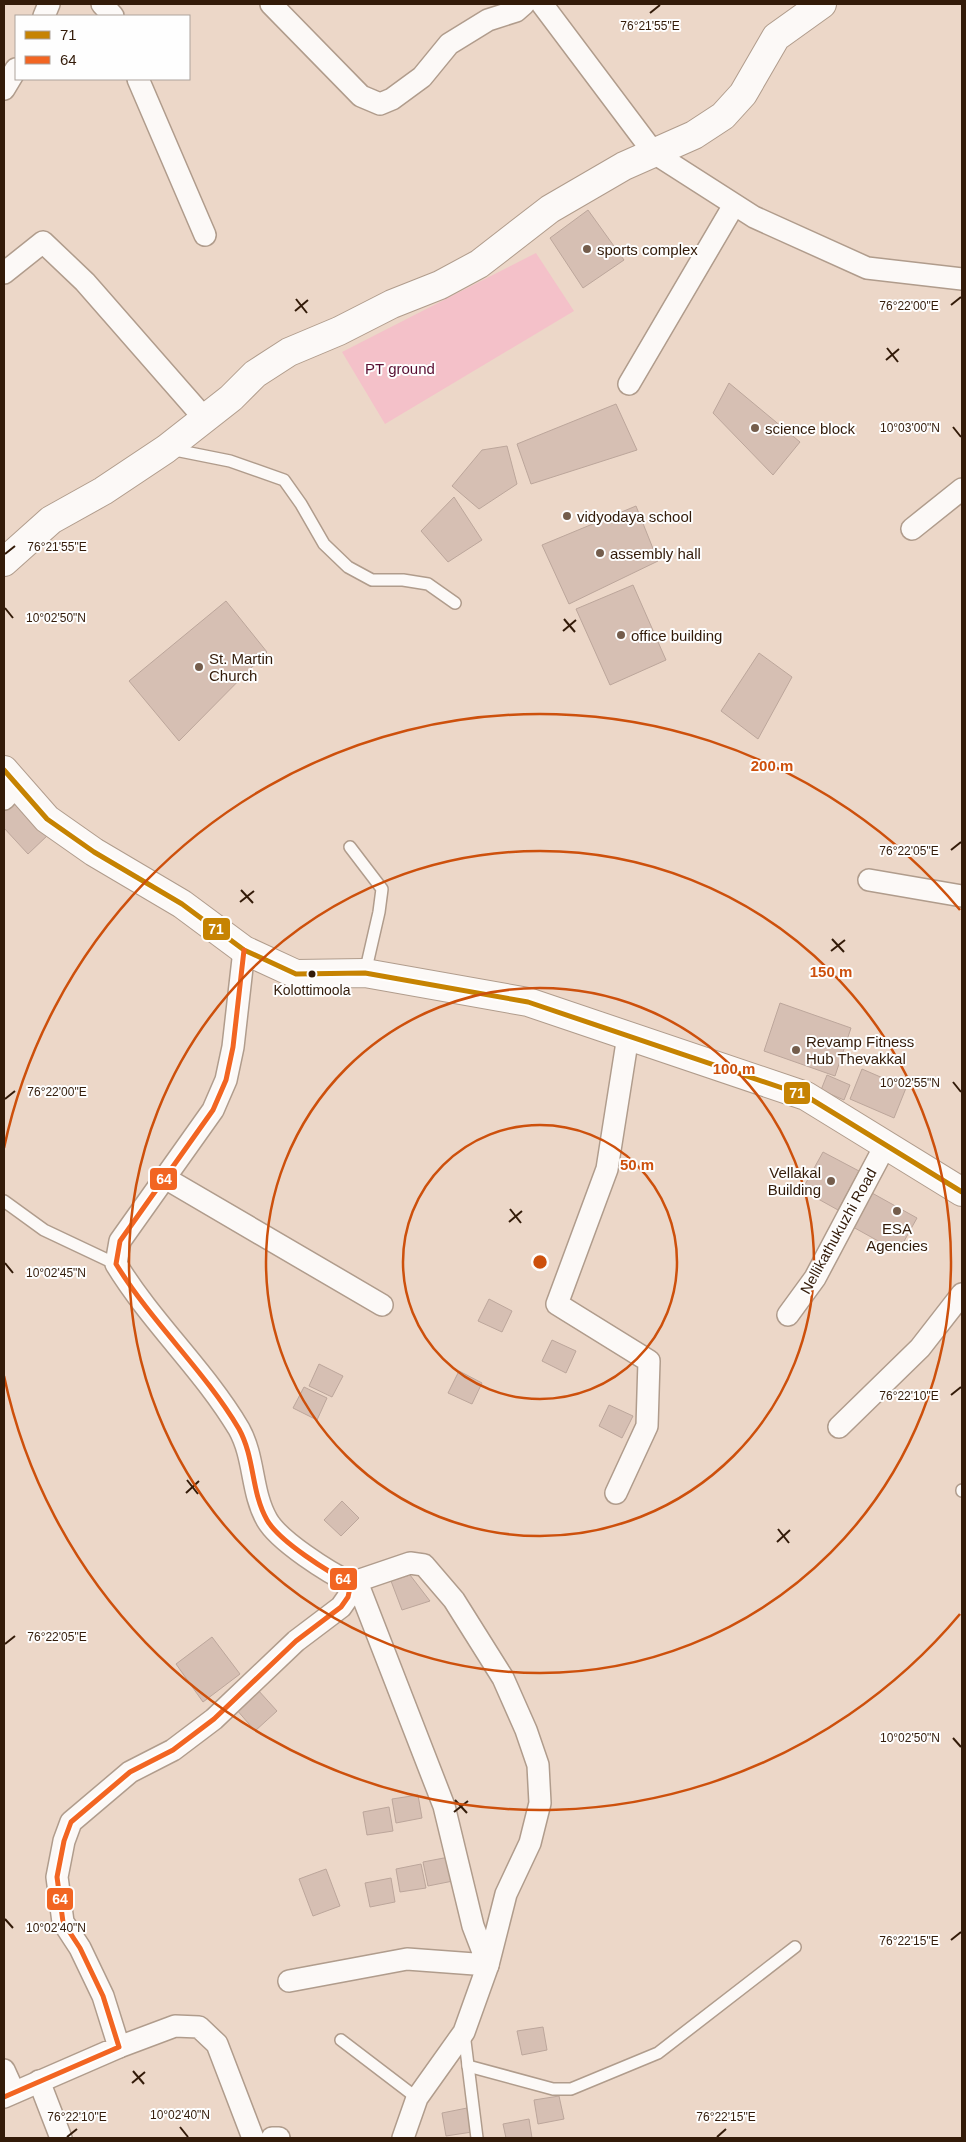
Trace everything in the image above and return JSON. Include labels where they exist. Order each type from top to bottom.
[{"type":"main road","points":[[4,562],[51,520],[103,491],[166,449],[205,419],[255,374],[289,352],[339,332],[392,304],[440,285],[480,264],[550,209],[624,166],[694,135],[722,116],[742,94],[776,37],[822,4]]},
{"type":"main road","points":[[8,785],[47,819],[94,852],[182,904],[244,950],[296,974],[364,973],[528,1002],[806,1096],[962,1192]]},
{"type":"street","points":[[102,4],[112,15]]},
{"type":"street","points":[[271,4],[361,96],[380,104],[392,99],[422,77],[449,44],[488,20],[516,11],[524,4]]},
{"type":"street","points":[[542,4],[654,153],[754,218],[867,268],[962,278]]},
{"type":"street","points":[[4,89],[15,70]]},
{"type":"street","points":[[138,80],[205,235]]},
{"type":"street","points":[[629,384],[734,205]]},
{"type":"street","points":[[4,273],[43,242],[86,282],[205,419]]},
{"type":"street","points":[[912,529],[962,489]]},
{"type":"street","points":[[869,880],[962,896]]},
{"type":"street","points":[[244,950],[233,1047],[226,1080],[213,1110],[120,1241],[116,1264],[153,1316],[199,1371],[240,1431],[251,1458],[257,1491],[267,1521],[310,1560],[334,1576],[354,1583],[391,1568],[410,1563],[424,1565],[454,1600],[502,1678],[526,1730],[538,1765],[540,1803],[530,1843],[506,1894],[488,1965],[464,2032],[417,2098],[403,2138]]},
{"type":"street","points":[[616,1493],[647,1426],[649,1361],[557,1304],[607,1169],[628,1036]]},
{"type":"street","name":"Nellikathukuzhi Road","points":[[788,1315],[815,1278],[886,1144]]},
{"type":"street","points":[[165,1178],[382,1305]]},
{"type":"street","points":[[840,1427],[920,1348],[962,1294]]},
{"type":"street","points":[[354,1583],[444,1806],[473,1926],[488,1965]]},
{"type":"street","points":[[119,2047],[103,1996],[80,1948],[63,1922],[57,1877],[64,1841],[71,1822],[130,1772],[173,1750],[214,1719],[296,1641],[341,1607],[354,1583]]},
{"type":"street","points":[[289,1981],[407,1959],[488,1965]]},
{"type":"street","points":[[4,2070],[9,2095],[119,2047],[175,2026],[199,2026],[217,2044],[253,2138]]},
{"type":"street","points":[[39,2081],[61,2138]]},
{"type":"street","points":[[272,2138],[279,2138]]},
{"type":"lane","points":[[166,449],[230,461],[284,480],[301,504],[324,544],[348,567],[372,580],[403,580],[428,584],[455,603]]},
{"type":"lane","points":[[350,847],[382,889],[379,912],[364,973]]},
{"type":"lane","points":[[4,1201],[44,1230],[116,1264]]},
{"type":"lane","points":[[468,2064],[468,2066],[553,2089],[571,2088],[658,2053],[795,1947]]},
{"type":"lane","points":[[464,2032],[477,2138]]},
{"type":"lane","points":[[341,2040],[417,2098]]},
{"type":"green space","name":"PT ground","points":[[536,253],[574,311],[385,424],[342,352]]},
{"type":"building","name":"sports complex","points":[[588,210],[624,260],[583,288],[550,238]]},
{"type":"building","name":"science block","points":[[729,383],[800,442],[773,475],[713,413]]},
{"type":"building","points":[[616,404],[637,450],[531,484],[517,444]]},
{"type":"building","points":[[507,446],[517,484],[479,509],[452,486],[482,450]]},
{"type":"building","points":[[454,497],[482,540],[448,562],[421,531]]},
{"type":"building","name":"assembly hall","points":[[636,506],[658,561],[569,604],[542,545]]},
{"type":"building","name":"office building","points":[[633,585],[666,660],[610,685],[576,609]]},
{"type":"building","name":"St. Martin Church","points":[[226,601],[267,652],[179,741],[129,681]]},
{"type":"building","points":[[759,653],[792,677],[758,739],[721,711]]},
{"type":"building","points":[[16,800],[48,835],[28,854],[4,828],[4,812]]},
{"type":"building","points":[[780,1003],[851,1028],[835,1076],[764,1051]]},
{"type":"building","points":[[862,1069],[906,1088],[894,1118],[850,1099]]},
{"type":"building","points":[[827,1075],[850,1085],[844,1100],[821,1090]]},
{"type":"building","name":"Vellakal Building","points":[[823,1152],[859,1171],[838,1210],[802,1190]]},
{"type":"building","points":[[872,1193],[917,1218],[898,1252],[853,1227]]},
{"type":"building","points":[[489,1299],[512,1311],[502,1332],[478,1321]]},
{"type":"building","points":[[552,1340],[576,1351],[566,1373],[542,1361]]},
{"type":"building","points":[[319,1364],[343,1376],[332,1397],[309,1386]]},
{"type":"building","points":[[459,1371],[482,1383],[472,1404],[448,1393]]},
{"type":"building","points":[[304,1387],[327,1398],[317,1420],[293,1408]]},
{"type":"building","points":[[609,1405],[633,1416],[622,1438],[599,1426]]},
{"type":"building","points":[[342,1501],[359,1518],[341,1536],[324,1520]]},
{"type":"building","points":[[410,1575],[430,1601],[402,1610],[391,1581]]},
{"type":"building","points":[[212,1637],[240,1674],[203,1702],[176,1664]]},
{"type":"building","points":[[258,1690],[277,1711],[255,1731],[236,1709]]},
{"type":"building","points":[[418,1795],[422,1818],[396,1823],[392,1799]]},
{"type":"building","points":[[389,1807],[393,1831],[367,1835],[363,1812]]},
{"type":"building","points":[[449,1857],[453,1881],[428,1886],[423,1862]]},
{"type":"building","points":[[421,1864],[426,1888],[400,1892],[396,1869]]},
{"type":"building","points":[[326,1869],[340,1906],[313,1916],[299,1879]]},
{"type":"building","points":[[391,1878],[395,1902],[370,1907],[365,1883]]},
{"type":"building","points":[[543,2027],[547,2050],[522,2055],[517,2031]]},
{"type":"building","points":[[559,2096],[564,2119],[538,2124],[534,2100]]},
{"type":"building","points":[[467,2108],[472,2132],[446,2136],[442,2113]]},
{"type":"building","points":[[529,2119],[532,2138],[506,2138],[503,2124]]},
{"type":"transit line","name":"71","points":[[4,770],[47,819],[94,852],[182,904],[244,950],[296,974],[365,973],[528,1002],[806,1096],[962,1192]]},
{"type":"transit line","name":"64","points":[[4,2097],[119,2047],[103,1996],[80,1948],[63,1922],[57,1877],[64,1841],[71,1822],[130,1772],[173,1750],[214,1719],[296,1641],[341,1607],[348,1597],[351,1583],[330,1572],[293,1547],[267,1520],[258,1498],[248,1452],[239,1429],[225,1407],[145,1306],[116,1264],[120,1241],[213,1110],[226,1080],[233,1047],[244,950]]},
{"type":"place","name":"sports complex","points":[[587,249]]},
{"type":"place","name":"science block","points":[[755,428]]},
{"type":"place","name":"vidyodaya school","points":[[567,516]]},
{"type":"place","name":"assembly hall","points":[[600,553]]},
{"type":"place","name":"office building","points":[[621,635]]},
{"type":"place","name":"St. Martin Church","points":[[199,667]]},
{"type":"place","name":"Kolottimoola","points":[[312,974]]},
{"type":"place","name":"Revamp Fitness Hub Thevakkal","points":[[796,1050]]},
{"type":"place","name":"Vellakal Building","points":[[831,1181]]},
{"type":"place","name":"ESA Agencies","points":[[897,1211]]}]
